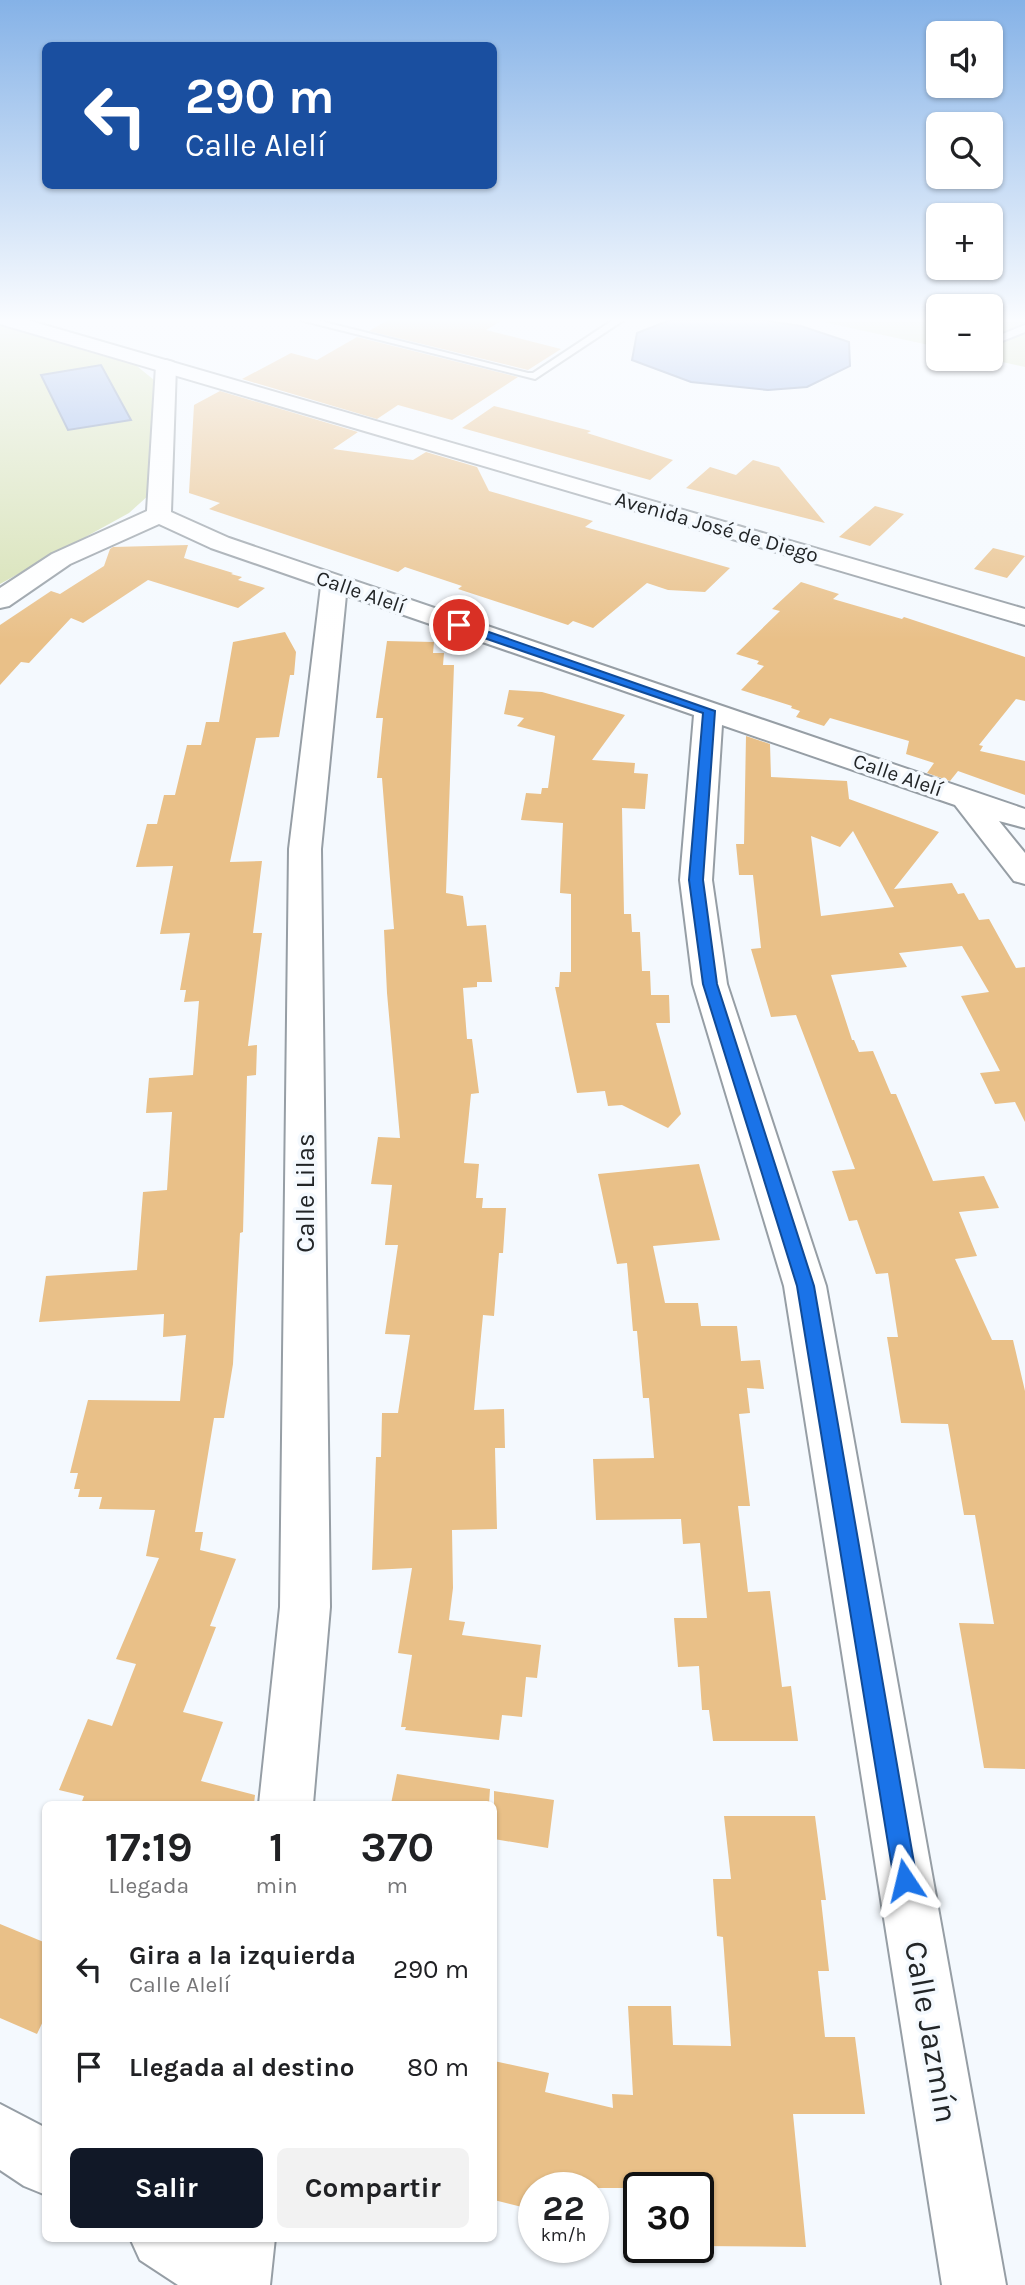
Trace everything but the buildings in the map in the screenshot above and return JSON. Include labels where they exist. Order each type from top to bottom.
[{"type":"street","points":[[0,600],[61,559],[159,515],[163,427]]},
{"type":"street","name":"Avenida José de Diego","points":[[374,427],[1025,617]]},
{"type":"street","name":"Calle Alelí","points":[[159,515],[220,543],[1025,819]]},
{"type":"street","name":"Calle Lilas","points":[[286,1801],[305,1607],[305,849],[334,583]]},
{"type":"street","name":"Calle Jazmín","points":[[709,711],[696,880],[710,984],[805,1286],[974,2285]]},
{"type":"street","points":[[965,798],[1025,874]]},
{"type":"street","points":[[0,2135],[42,2161]]},
{"type":"street","points":[[168,2242],[237,2285],[242,2242]]},
{"type":"green space","points":[[0,427],[155,427],[150,494],[129,513],[0,584]]},
{"type":"water","points":[[66,427],[89,427],[68,430]]},
{"type":"route","points":[[459,625],[709,711],[696,880],[710,984],[805,1286],[905,1880]]}]
